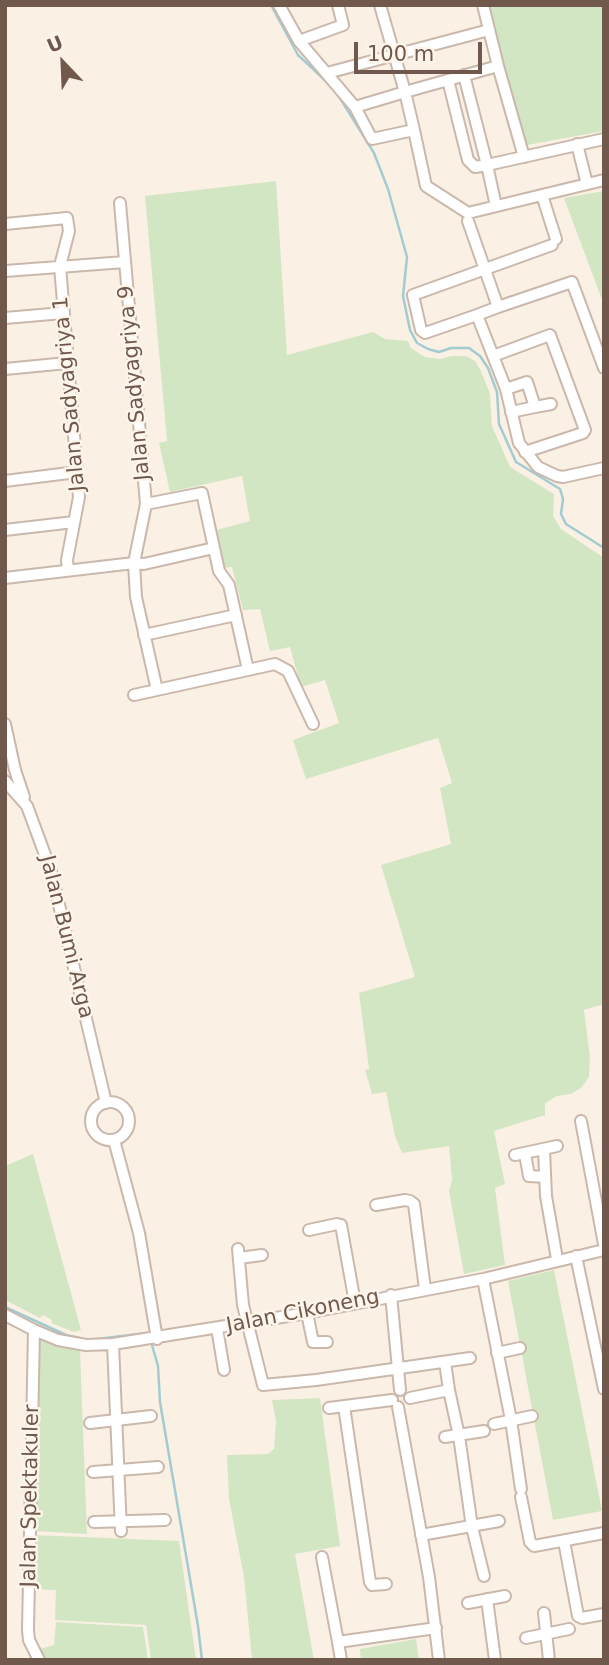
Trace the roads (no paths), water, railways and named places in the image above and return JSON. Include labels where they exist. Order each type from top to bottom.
[{"type":"street","points":[[279,5],[299,41],[355,107],[372,139],[414,130]]},
{"type":"street","points":[[299,41],[343,25],[338,5]]},
{"type":"street","points":[[380,5],[405,92],[426,186],[468,213],[604,180]]},
{"type":"street","points":[[483,5],[524,157]]},
{"type":"street","points":[[327,73],[489,30]]},
{"type":"street","points":[[355,107],[498,66]]},
{"type":"street","points":[[464,75],[496,206]]},
{"type":"street","points":[[447,80],[468,160],[475,167],[604,139]]},
{"type":"street","points":[[577,144],[587,184]]},
{"type":"street","points":[[542,195],[554,242],[415,293],[412,297],[421,330],[425,332],[572,282],[604,368]]},
{"type":"street","name":"Jalan Sadyagriya 9","points":[[120,203],[146,504],[134,563],[136,597],[157,690]]},
{"type":"street","name":"Jalan Sadyagriya 1","points":[[5,224],[67,218],[69,231],[60,267],[79,497],[67,559],[68,570]]},
{"type":"street","points":[[468,221],[498,307]]},
{"type":"street","points":[[5,271],[125,262]]},
{"type":"street","points":[[5,318],[63,313]]},
{"type":"street","points":[[477,315],[506,389],[519,443],[525,452],[538,467],[563,477],[604,468]]},
{"type":"street","points":[[493,356],[550,335],[585,430],[583,433],[525,452]]},
{"type":"street","points":[[5,369],[67,363]]},
{"type":"street","points":[[506,389],[527,382],[535,407]]},
{"type":"street","points":[[511,412],[551,404]]},
{"type":"street","points":[[5,481],[77,472]]},
{"type":"street","points":[[146,504],[202,493],[219,571],[229,585],[248,670]]},
{"type":"street","points":[[5,530],[74,522]]},
{"type":"street","points":[[5,578],[144,564],[214,548]]},
{"type":"street","points":[[145,635],[236,615]]},
{"type":"street","points":[[134,695],[275,664],[288,671],[313,724]]},
{"type":"street","points":[[5,724],[27,806]]},
{"type":"street","name":"Jalan Bumi Arga","points":[[5,780],[27,806],[43,846],[61,906],[106,1103]]},
{"type":"street","points":[[106,1103],[123,1107],[129,1118],[127,1130],[114,1140],[100,1138],[92,1129],[93,1111],[106,1103]]},
{"type":"street","points":[[581,1121],[604,1244]]},
{"type":"street","points":[[114,1140],[139,1233],[157,1339]]},
{"type":"street","points":[[545,1177],[529,1176],[520,1155],[557,1146]]},
{"type":"street","points":[[544,1150],[545,1177],[557,1259]]},
{"type":"street","points":[[376,1205],[405,1199],[414,1204],[425,1289]]},
{"type":"street","points":[[309,1230],[341,1225],[355,1303]]},
{"type":"street","name":"Jalan Cikoneng","points":[[5,1315],[34,1331],[70,1343],[113,1344],[307,1313],[483,1279],[557,1259],[604,1250]]},
{"type":"street","points":[[262,1255],[238,1254],[247,1322],[263,1385],[470,1358]]},
{"type":"street","points":[[576,1256],[603,1382]]},
{"type":"street","points":[[483,1279],[511,1420],[531,1545],[539,1546],[604,1533]]},
{"type":"street","points":[[391,1295],[400,1390]]},
{"type":"street","points":[[307,1313],[313,1342],[327,1342]]},
{"type":"street","points":[[217,1328],[224,1370]]},
{"type":"street","name":"Jalan Spektakuler","points":[[34,1331],[28,1630],[29,1640],[39,1660]]},
{"type":"street","points":[[113,1344],[122,1526]]},
{"type":"street","points":[[497,1353],[520,1348]]},
{"type":"street","points":[[445,1362],[472,1527],[484,1576]]},
{"type":"street","points":[[410,1398],[406,1392],[400,1390],[394,1393],[421,1535],[439,1660]]},
{"type":"street","points":[[329,1408],[395,1404],[405,1407],[410,1398],[449,1390]]},
{"type":"street","points":[[344,1406],[370,1583],[386,1584]]},
{"type":"street","points":[[90,1423],[151,1416]]},
{"type":"street","points":[[494,1424],[532,1416]]},
{"type":"street","points":[[446,1437],[484,1431]]},
{"type":"street","points":[[93,1472],[158,1467]]},
{"type":"street","points":[[94,1522],[122,1526],[165,1520]]},
{"type":"street","points":[[421,1535],[499,1521]]},
{"type":"street","points":[[564,1541],[578,1616],[582,1618],[604,1614]]},
{"type":"street","points":[[321,1556],[341,1660]]},
{"type":"street","points":[[468,1603],[505,1596]]},
{"type":"street","points":[[487,1599],[495,1660]]},
{"type":"street","points":[[544,1614],[549,1660]]},
{"type":"street","points":[[338,1642],[436,1628]]},
{"type":"street","points":[[526,1638],[569,1629]]},
{"type":"waterway","points":[[271,5],[298,55],[328,83]]},
{"type":"waterway","points":[[335,90],[374,153],[388,189],[407,257],[403,296],[410,330],[417,343],[439,352],[451,348],[469,348],[480,356],[488,368],[497,392],[499,424],[516,462],[560,489],[563,499],[561,514],[566,524],[604,548]]},
{"type":"waterway","points":[[5,1307],[66,1335],[89,1340],[147,1333],[149,1335]]},
{"type":"waterway","points":[[152,1345],[158,1366],[160,1402],[202,1660]]}]
